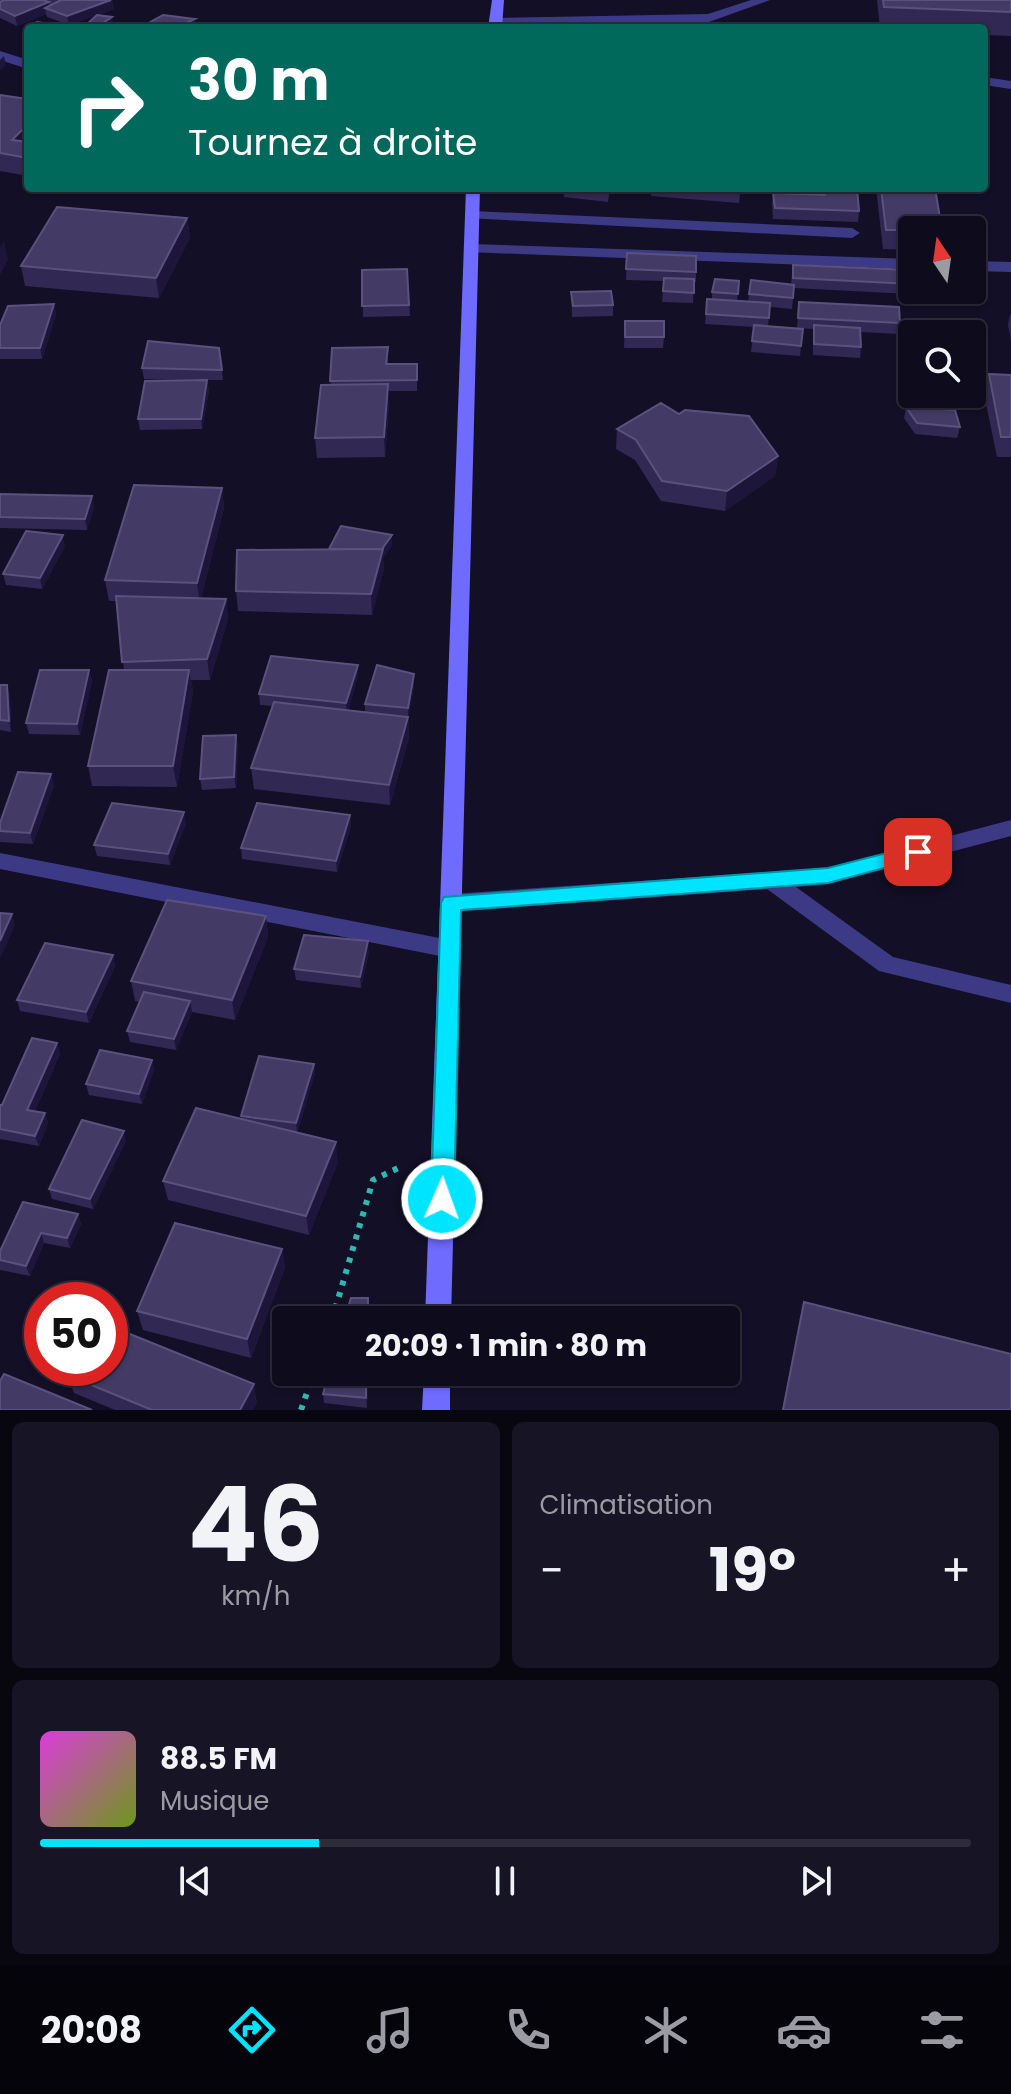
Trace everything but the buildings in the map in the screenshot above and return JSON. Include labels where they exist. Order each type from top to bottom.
[{"type":"main road","points":[[495,24],[498,0]]},
{"type":"main road","points":[[438,1306],[473,192]]},
{"type":"main road","points":[[436,1410],[437,1386]]},
{"type":"street","points":[[526,24],[709,18],[764,0]]},
{"type":"street","points":[[0,55],[24,64]]},
{"type":"street","points":[[988,82],[1011,85]]},
{"type":"street","points":[[472,215],[852,233]]},
{"type":"street","points":[[471,249],[898,264]]},
{"type":"street","points":[[986,266],[1011,267]]},
{"type":"street","points":[[451,903],[828,876],[1010,827]]},
{"type":"street","points":[[0,861],[450,949]]},
{"type":"street","points":[[771,880],[887,965],[1011,994]]},
{"type":"path","points":[[336,1306],[373,1180],[397,1168],[443,1169]]},
{"type":"path","points":[[301,1410],[309,1386]]},
{"type":"route","points":[[442,1199],[451,903],[828,876],[918,852]]}]
